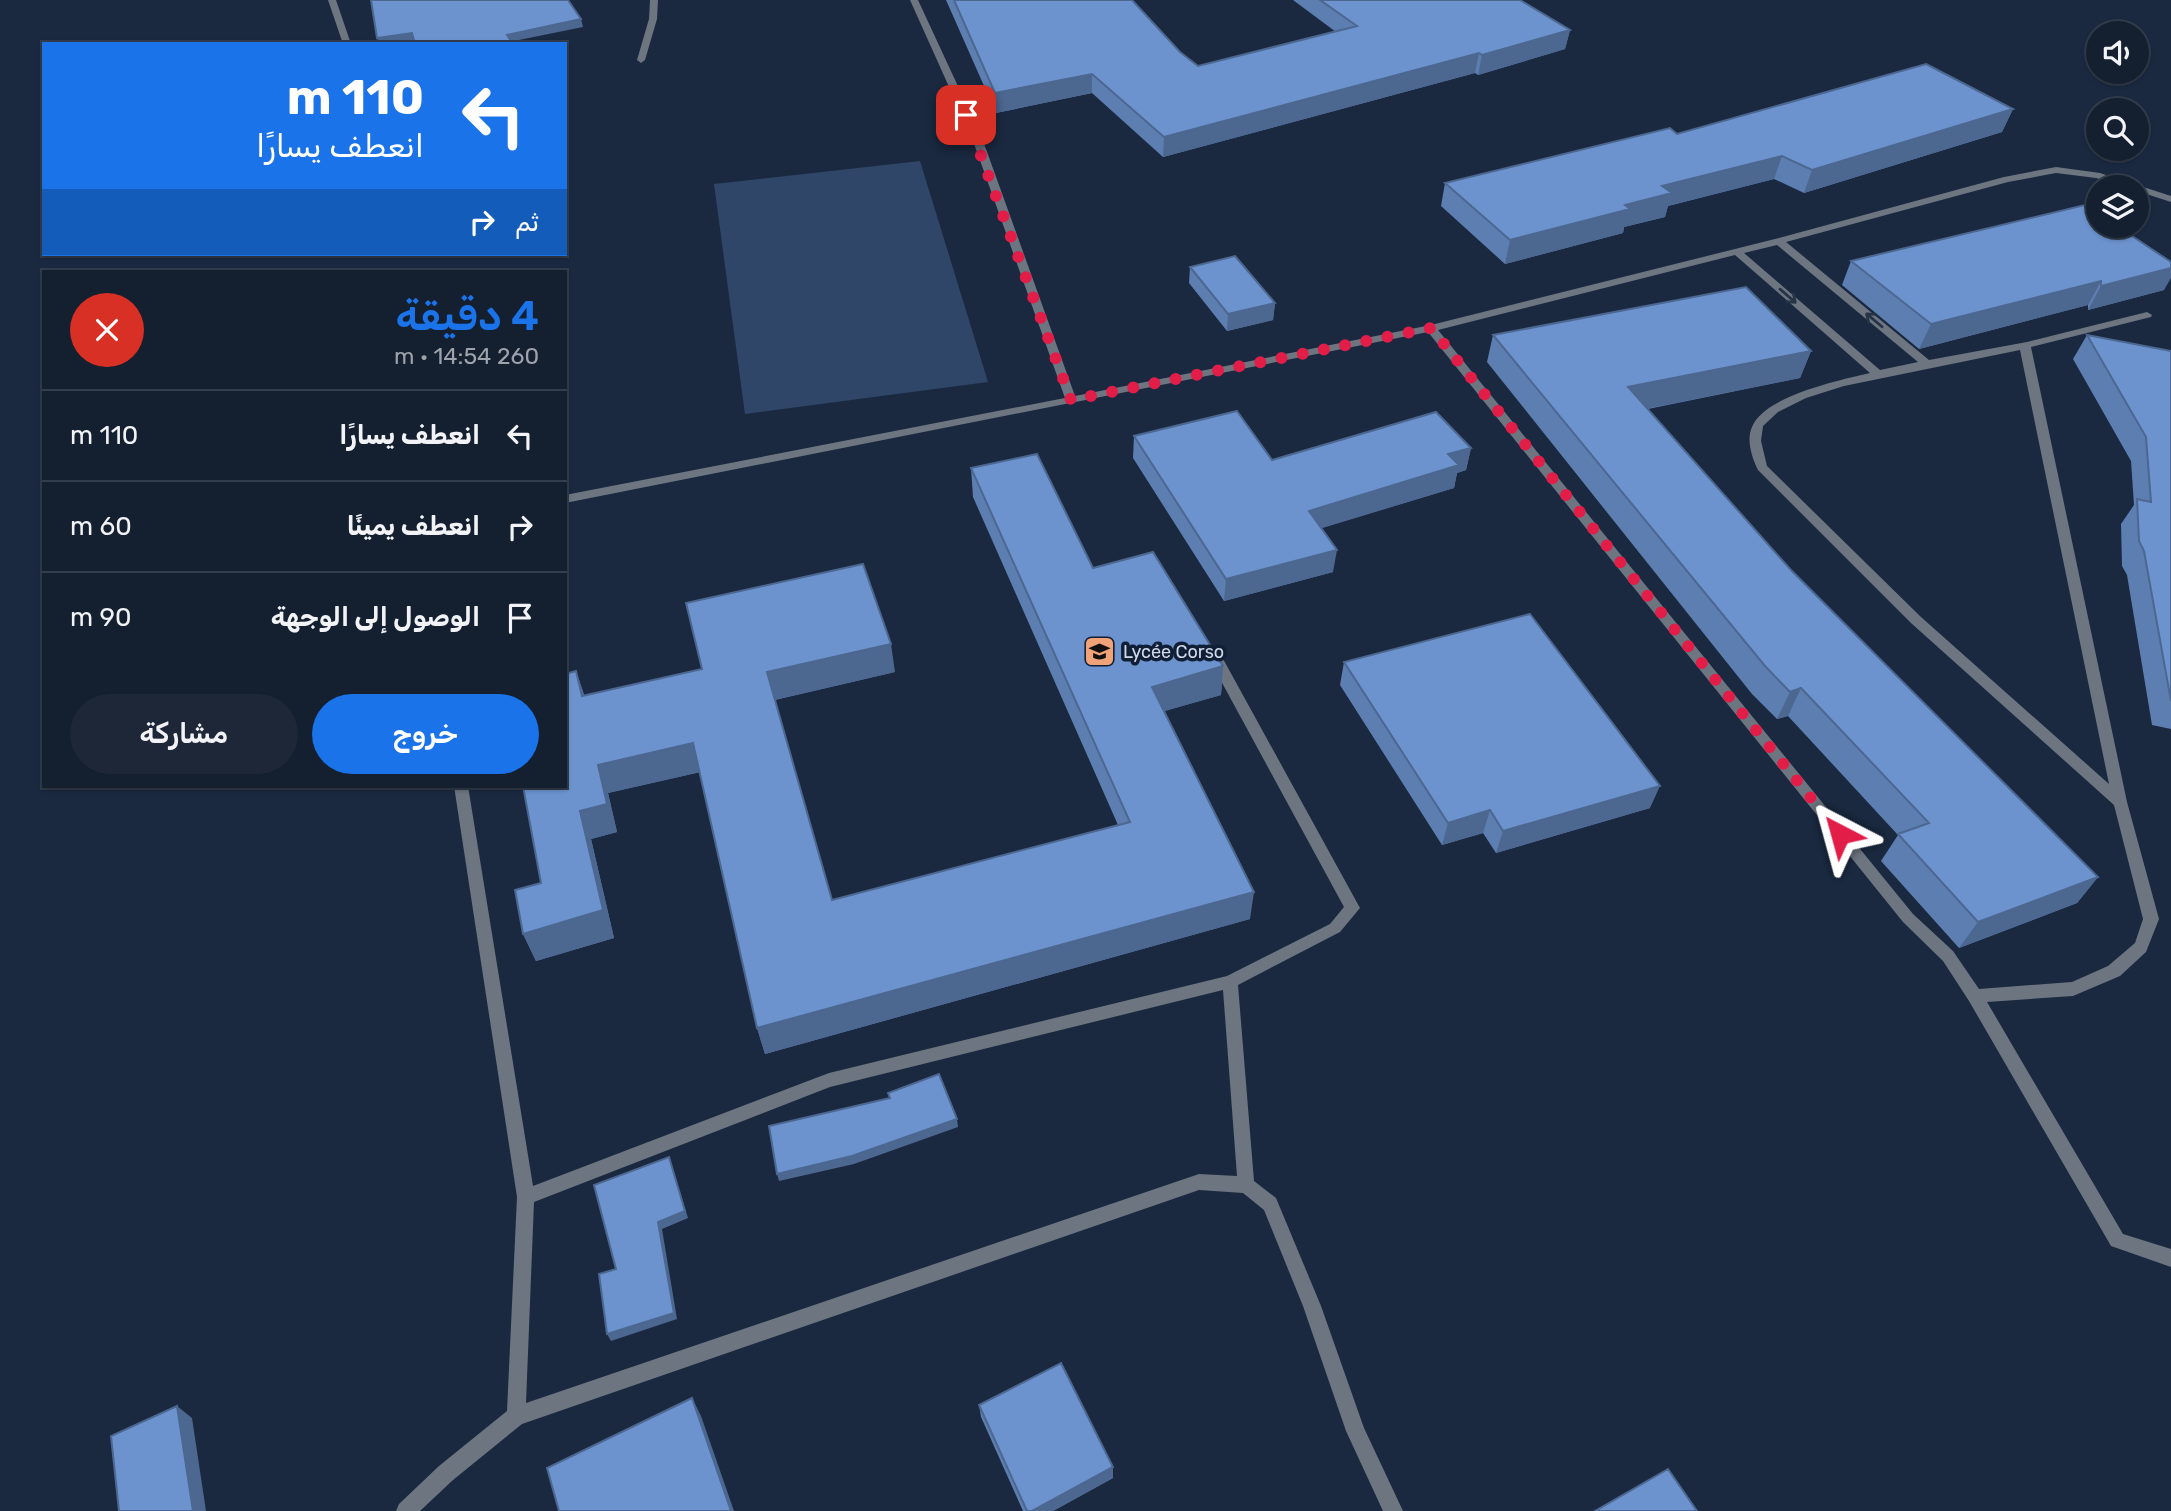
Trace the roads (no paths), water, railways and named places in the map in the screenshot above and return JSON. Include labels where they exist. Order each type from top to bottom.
[{"type":"street","points":[[332,0],[346,42]]},
{"type":"street","points":[[641,60],[653,19],[654,0]]},
{"type":"street","points":[[914,0],[977,138],[1071,400]]},
{"type":"street","points":[[567,499],[1431,328],[1780,241],[2007,179],[2056,170],[2097,175],[2171,200]]},
{"type":"street","points":[[1780,241],[1926,363]]},
{"type":"street","points":[[1736,251],[1877,373]]},
{"type":"street","points":[[2120,802],[1916,620],[1762,467],[1755,446],[1758,425],[1781,404],[1877,373],[2025,346],[2147,315]]},
{"type":"street","points":[[1431,328],[1908,918],[1948,956],[1975,996],[2117,1240],[2171,1258]]},
{"type":"street","points":[[1975,996],[2073,989],[2114,971],[2141,947],[2151,919],[2120,802],[2025,346]]},
{"type":"street","points":[[526,1197],[829,1080],[1230,982],[1335,928],[1352,908],[1214,655]]},
{"type":"street","points":[[461,788],[526,1197],[516,1416]]},
{"type":"street","points":[[1230,982],[1246,1185]]},
{"type":"street","points":[[406,1511],[446,1473],[516,1416],[1199,1182],[1246,1185],[1270,1204],[1312,1306],[1356,1431],[1393,1511]]},
{"type":"place","name":"Lycée Corso","points":[[1100,652]]}]
